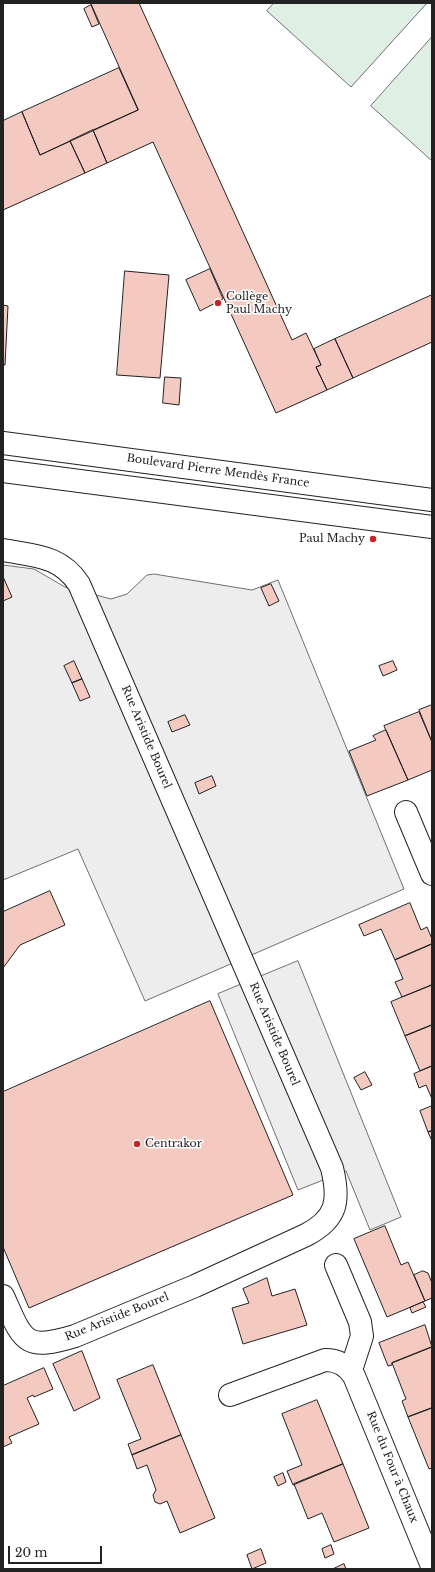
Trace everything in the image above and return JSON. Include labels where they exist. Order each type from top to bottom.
[{"type":"street","name":"Boulevard Pierre Mendès France","points":[[3,443],[432,500]]},
{"type":"street","points":[[3,471],[432,527]]},
{"type":"street","name":"Rue Aristide Bourel","points":[[3,550],[39,557],[64,566],[73,574],[79,584],[332,1168],[336,1193],[334,1205],[326,1222],[319,1228],[188,1289],[75,1336],[61,1340],[38,1343],[30,1340],[22,1335],[3,1296]]},
{"type":"street","points":[[406,812],[430,864]]},
{"type":"street","points":[[230,1396],[325,1360],[337,1361],[351,1370],[362,1336],[360,1322],[336,1265]]},
{"type":"street","name":"Rue du Four à Chaux","points":[[351,1370],[432,1566]]},
{"type":"green space","points":[[274,3],[427,3],[351,87],[267,11]]},
{"type":"green space","points":[[432,37],[432,161],[371,106]]},
{"type":"shaded area","points":[[3,565],[34,569],[65,587],[111,599],[127,594],[147,575],[154,574],[252,590],[278,580],[404,889],[145,1001],[78,849],[3,880]]},
{"type":"shaded area","points":[[298,961],[401,1217],[370,1230],[346,1171],[298,1190],[218,994]]},
{"type":"building","points":[[91,3],[139,3],[292,340],[306,333],[321,365],[316,367],[327,390],[276,413],[153,142],[107,163],[93,130],[138,110]]},
{"type":"building","points":[[91,5],[99,24],[92,27],[84,9]]},
{"type":"building","points":[[119,68],[138,110],[40,155],[22,112]]},
{"type":"building","points":[[22,112],[40,155],[70,141],[85,173],[3,210],[3,121]]},
{"type":"building","points":[[93,130],[107,163],[85,173],[70,141]]},
{"type":"building","points":[[210,269],[223,299],[200,311],[186,280]]},
{"type":"building","points":[[125,271],[169,275],[160,378],[117,375]]},
{"type":"building","points":[[432,295],[432,342],[353,378],[335,339]]},
{"type":"building","points":[[3,305],[8,306],[5,365],[3,365]]},
{"type":"building","points":[[335,339],[353,378],[327,390],[316,367],[321,365],[314,349]]},
{"type":"building","points":[[165,377],[181,378],[179,405],[163,403]]},
{"type":"building","points":[[4,579],[12,597],[3,601],[3,580]]},
{"type":"building","points":[[271,584],[279,601],[269,606],[261,588]]},
{"type":"building","points":[[74,661],[82,679],[72,683],[64,666]]},
{"type":"building","points":[[393,661],[397,670],[383,676],[379,666]]},
{"type":"building","points":[[82,679],[90,697],[80,701],[72,683]]},
{"type":"building","points":[[432,705],[432,742],[419,710]]},
{"type":"building","points":[[419,712],[432,742],[432,770],[408,780],[384,726]]},
{"type":"building","points":[[185,715],[190,725],[172,732],[168,722]]},
{"type":"building","points":[[386,730],[408,780],[367,796],[349,751],[376,740],[373,736]]},
{"type":"building","points":[[212,776],[216,786],[199,794],[195,783]]},
{"type":"building","points":[[50,891],[65,925],[20,945],[3,968],[3,912]]},
{"type":"building","points":[[410,903],[421,930],[427,927],[432,939],[432,944],[395,960],[381,929],[364,936],[359,925]]},
{"type":"building","points":[[432,944],[432,985],[402,997],[395,982],[403,979],[395,960]]},
{"type":"building","points":[[432,985],[432,1025],[405,1036],[391,1002]]},
{"type":"building","name":"Centrakor","points":[[210,1001],[293,1195],[29,1308],[3,1247],[3,1092]]},
{"type":"building","points":[[432,1025],[432,1066],[420,1071],[405,1036]]},
{"type":"building","points":[[432,1066],[432,1099],[426,1085],[419,1088],[414,1074]]},
{"type":"building","points":[[365,1072],[372,1085],[361,1090],[354,1078]]},
{"type":"building","points":[[432,1106],[432,1131],[428,1132],[420,1111]]},
{"type":"building","points":[[432,1131],[432,1141],[428,1132]]},
{"type":"building","points":[[385,1226],[401,1265],[408,1262],[425,1301],[387,1317],[354,1239]]},
{"type":"building","points":[[423,1271],[428,1273],[432,1283],[432,1298],[425,1301],[414,1275]]},
{"type":"building","points":[[267,1278],[272,1296],[295,1289],[307,1325],[243,1344],[232,1308],[249,1303],[243,1289]]},
{"type":"building","points":[[423,1302],[426,1307],[412,1313],[410,1308]]},
{"type":"building","points":[[425,1325],[432,1347],[388,1366],[379,1343]]},
{"type":"building","points":[[432,1347],[432,1408],[408,1417],[402,1401],[406,1399],[392,1363]]},
{"type":"building","points":[[82,1351],[100,1398],[74,1411],[53,1364]]},
{"type":"building","points":[[153,1365],[181,1435],[132,1455],[128,1444],[141,1439],[117,1380]]},
{"type":"building","points":[[44,1368],[53,1389],[34,1397],[33,1395],[27,1398],[39,1424],[9,1437],[12,1443],[3,1447],[3,1386]]},
{"type":"building","points":[[317,1400],[343,1464],[293,1485],[287,1471],[302,1465],[282,1414]]},
{"type":"building","points":[[432,1408],[432,1468],[429,1469],[408,1417]]},
{"type":"building","points":[[181,1435],[215,1518],[180,1533],[167,1501],[160,1504],[155,1502],[153,1495],[156,1490],[147,1465],[137,1469],[132,1455]]},
{"type":"building","points":[[343,1464],[369,1528],[334,1542],[322,1513],[308,1519],[294,1484]]},
{"type":"building","points":[[283,1473],[286,1482],[278,1486],[274,1477]]},
{"type":"building","points":[[331,1545],[334,1554],[325,1558],[322,1549]]},
{"type":"building","points":[[261,1549],[266,1563],[252,1569],[247,1555]]},
{"type":"building","points":[[344,1564],[346,1569],[333,1569]]},
{"type":"place","name":"Collège Paul Machy","points":[[218,303]]},
{"type":"place","name":"Paul Machy","points":[[373,539]]},
{"type":"place","name":"Centrakor","points":[[137,1144]]}]
